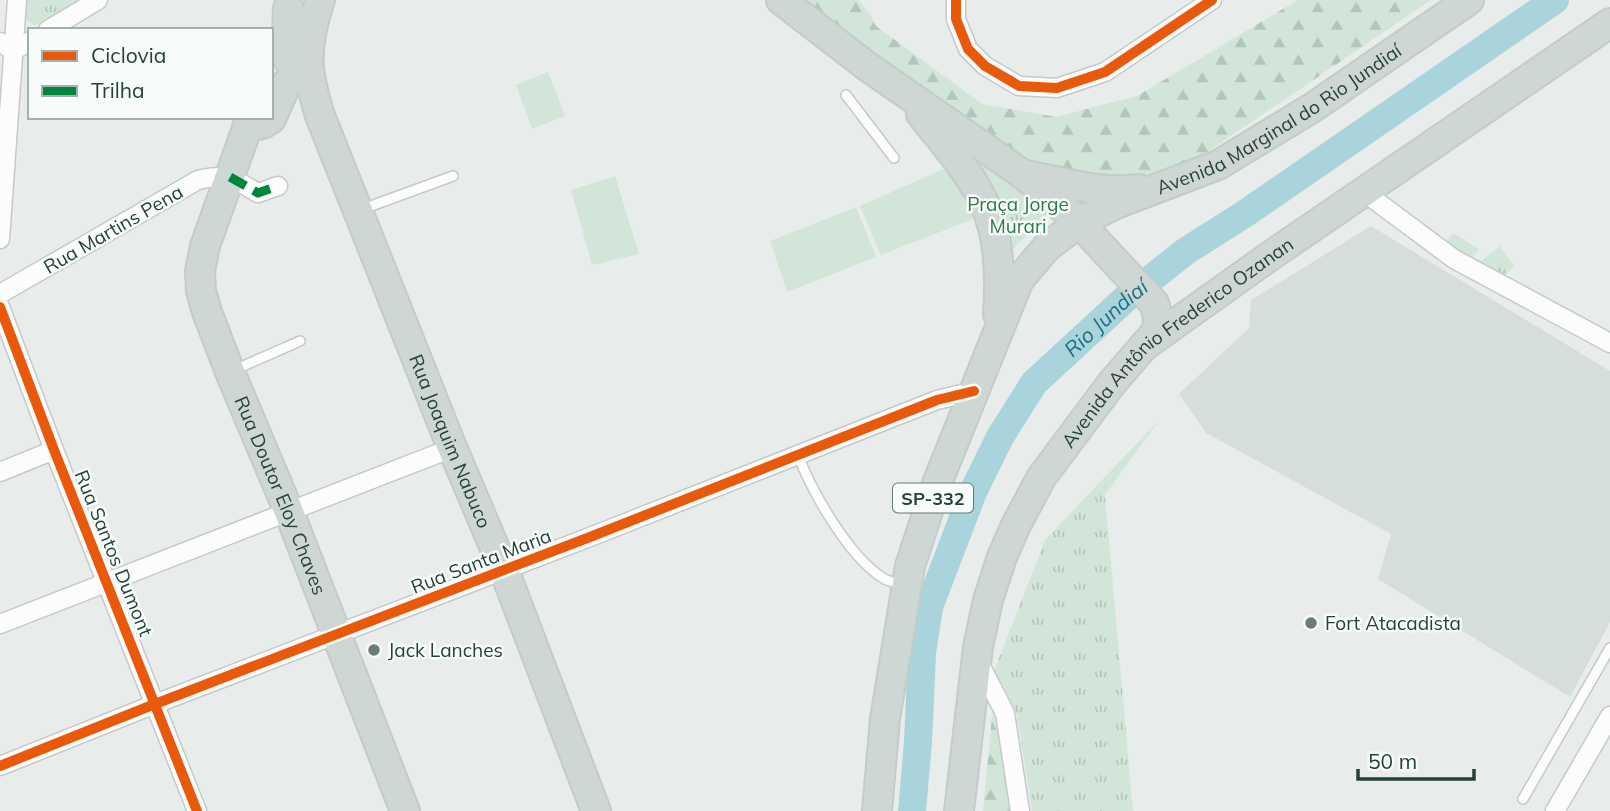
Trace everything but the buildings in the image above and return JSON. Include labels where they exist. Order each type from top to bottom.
[{"type":"main road","points":[[309,73],[310,38],[320,0]]},
{"type":"main road","points":[[781,0],[904,93],[1021,173],[1087,231],[1154,303],[1158,317],[1157,331],[1144,346]]},
{"type":"main road","name":"Avenida Marginal do Rio Jundiaí","points":[[1087,231],[1116,204],[1219,165],[1312,108],[1469,0]]},
{"type":"main road","points":[[290,4],[286,55],[290,63],[309,73]]},
{"type":"main road","points":[[273,52],[290,4]]},
{"type":"main road","name":"Avenida Antônio Frederico Ozanan","points":[[959,811],[977,659],[988,600],[1002,557],[1041,478],[1104,393],[1144,346],[1610,23]]},
{"type":"main road","points":[[273,114],[287,83],[309,73]]},
{"type":"main road","name":"Rua Joaquim Nabuco","points":[[309,73],[319,113],[503,570],[596,811]]},
{"type":"main road","points":[[904,93],[966,172],[983,201],[993,228],[1000,278],[997,334]]},
{"type":"main road","points":[[249,122],[263,124],[271,119]]},
{"type":"main road","name":"Rua Doutor Eloy Chaves","points":[[249,122],[205,246],[200,271],[201,291],[206,312],[289,512],[405,811]]},
{"type":"main road","points":[[1021,173],[1079,187],[1128,190],[1170,185]]},
{"type":"main road","name":"SP-332","points":[[877,811],[885,719],[906,586],[938,481],[1019,280],[1047,247],[1087,231]]},
{"type":"street","points":[[0,239],[6,47],[17,0]]},
{"type":"street","points":[[51,28],[97,0]]},
{"type":"street","points":[[956,0],[956,19],[968,49],[985,66],[1019,86],[1057,88],[1105,72],[1212,0]]},
{"type":"street","points":[[6,47],[28,42]]},
{"type":"street","name":"Rua Martins Pena","points":[[0,295],[198,180],[214,176],[230,177]]},
{"type":"street","points":[[230,177],[258,193],[278,186]]},
{"type":"street","points":[[1364,192],[1454,260],[1610,343]]},
{"type":"street","name":"Rua Santos Dumont","points":[[0,307],[197,811]]},
{"type":"street","name":"Rua Santa Maria","points":[[0,766],[937,400],[974,390]]},
{"type":"street","points":[[0,624],[452,448]]},
{"type":"street","points":[[0,472],[54,450]]},
{"type":"street","points":[[977,659],[1005,713],[1020,811]]},
{"type":"street","points":[[1555,811],[1610,716]]},
{"type":"lane","points":[[846,95],[894,158]]},
{"type":"lane","points":[[358,211],[453,176]]},
{"type":"lane","points":[[230,372],[300,341]]},
{"type":"lane","points":[[798,455],[805,473],[836,527],[861,561],[885,579],[906,586]]},
{"type":"lane","points":[[1523,799],[1610,648]]},
{"type":"shaded area","points":[[1371,226],[1610,371],[1610,622],[1570,697],[1378,579],[1391,534],[1206,433],[1179,394],[1249,328],[1251,300]]},
{"type":"green space","points":[[26,0],[81,0],[35,25],[24,17]]},
{"type":"green space","points":[[799,0],[858,0],[876,26],[982,104],[1056,117],[1137,96],[1298,0],[1431,0],[1169,178],[1082,179],[1003,148]]},
{"type":"green space","points":[[548,72],[565,116],[532,129],[516,85]]},
{"type":"green space","name":"Praça Jorge Murari","points":[[949,134],[1050,212],[1006,256]]},
{"type":"green space","points":[[948,167],[973,219],[881,255],[860,206]]},
{"type":"green space","points":[[615,176],[639,254],[592,265],[571,190]]},
{"type":"green space","points":[[856,207],[876,257],[787,292],[770,241]]},
{"type":"green space","points":[[1453,233],[1479,249],[1468,264],[1443,247]]},
{"type":"green space","points":[[1500,246],[1514,266],[1501,281],[1476,265]]},
{"type":"green space","points":[[1159,420],[1105,495],[1133,811],[1032,811],[1017,714],[994,671],[1045,540]]},
{"type":"green space","points":[[993,706],[1011,811],[983,811]]},
{"type":"waterway","name":"Rio Jundiaí","points":[[912,811],[922,653],[929,607],[973,492],[1000,437],[1034,383],[1124,300],[1186,251],[1243,215],[1555,0]]},
{"type":"marked path","points":[[230,177],[258,193],[278,186]]},
{"type":"cycle path","points":[[956,0],[956,19],[968,49],[985,66],[1019,86],[1057,88],[1105,72],[1212,0]]},
{"type":"cycle path","points":[[0,307],[197,811]]},
{"type":"cycle path","points":[[0,766],[937,400],[974,391]]},
{"type":"place","name":"Fort Atacadista","points":[[1311,623]]},
{"type":"place","name":"Jack Lanches","points":[[374,650]]}]
